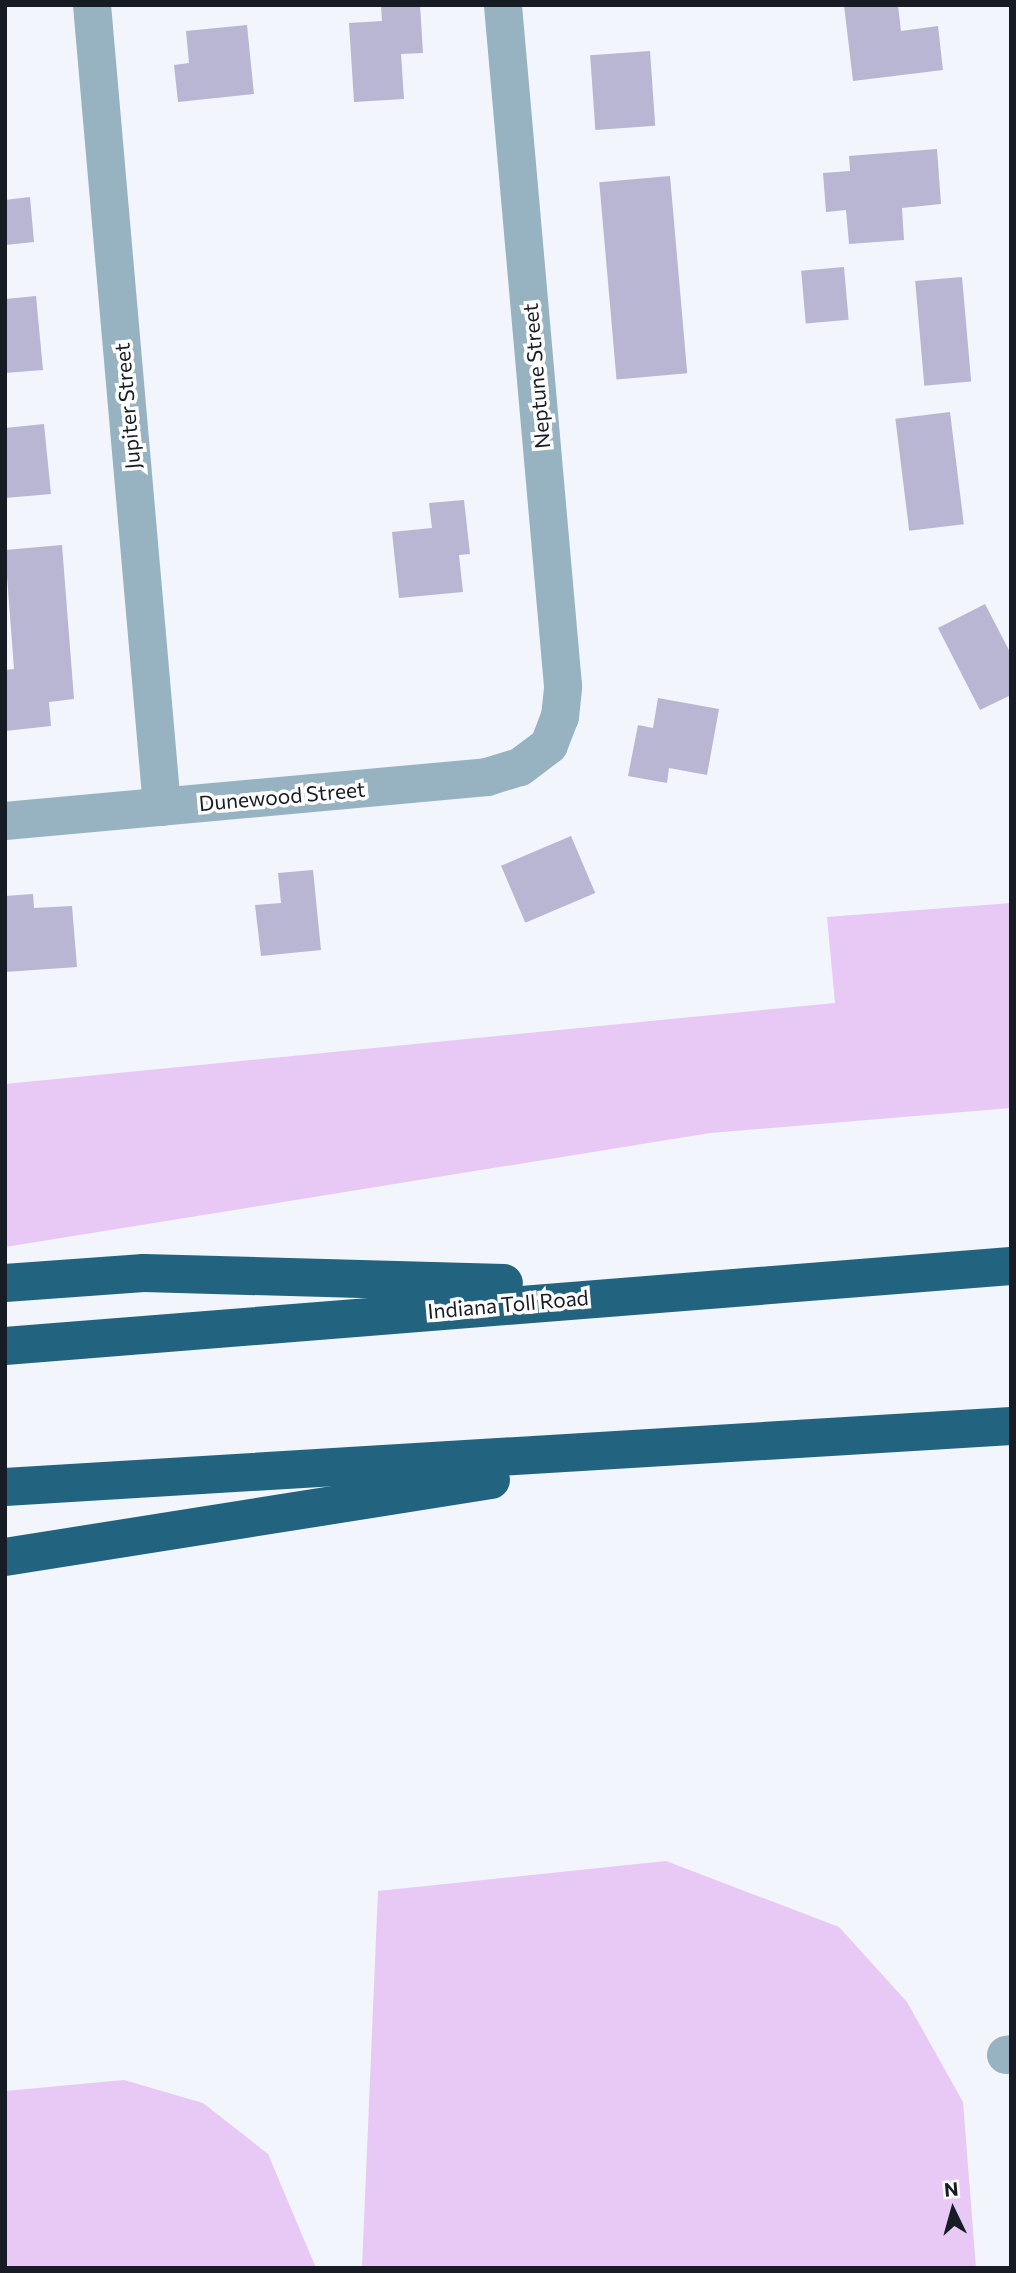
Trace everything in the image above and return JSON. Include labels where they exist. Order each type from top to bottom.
[{"type":"highway","name":"Indiana Toll Road","points":[[5,1346],[695,1289],[1011,1266]]},
{"type":"highway","points":[[5,1283],[144,1273],[695,1289]]},
{"type":"highway","points":[[5,1487],[1011,1426]]},
{"type":"highway","points":[[5,1557],[712,1445]]},
{"type":"street","name":"Jupiter Street","points":[[92,5],[162,807]]},
{"type":"street","name":"Neptune Street","points":[[503,5],[563,685],[560,717],[549,745]]},
{"type":"street","name":"Dunewood Street","points":[[5,821],[497,776],[530,762],[549,745]]},
{"type":"shaded area","points":[[1011,903],[1011,1108],[710,1133],[5,1247],[5,1084],[835,1003],[827,917]]},
{"type":"shaded area","points":[[666,1861],[839,1927],[907,2002],[963,2102],[976,2268],[362,2268],[378,1891]]},
{"type":"shaded area","points":[[124,2080],[203,2103],[268,2154],[316,2268],[5,2268],[5,2091]]},
{"type":"building","points":[[381,5],[420,5],[423,53],[401,54],[404,99],[354,102],[349,23],[382,21]]},
{"type":"building","points":[[844,5],[898,5],[901,31],[938,26],[943,70],[853,81]]},
{"type":"building","points":[[247,25],[254,94],[178,102],[174,65],[189,63],[186,31]]},
{"type":"building","points":[[650,51],[655,126],[595,130],[590,55]]},
{"type":"building","points":[[937,149],[941,204],[902,208],[904,240],[849,244],[846,210],[826,212],[823,173],[850,171],[849,156]]},
{"type":"building","points":[[670,176],[687,373],[617,379],[599,182]]},
{"type":"building","points":[[30,197],[34,242],[5,245],[5,200]]},
{"type":"building","points":[[844,267],[849,320],[806,324],[801,271]]},
{"type":"building","points":[[962,277],[971,382],[924,386],[915,281]]},
{"type":"building","points":[[36,296],[43,370],[5,373],[5,299]]},
{"type":"building","points":[[950,412],[964,524],[909,531],[895,419]]},
{"type":"building","points":[[44,424],[51,494],[5,498],[5,428]]},
{"type":"building","points":[[464,500],[470,554],[459,555],[463,592],[399,598],[392,532],[432,528],[429,503]]},
{"type":"building","points":[[62,545],[74,699],[49,702],[51,726],[5,731],[5,670],[14,669],[5,550]]},
{"type":"building","points":[[985,604],[1011,654],[1011,695],[980,710],[938,628]]},
{"type":"building","points":[[658,698],[719,709],[707,775],[669,768],[667,783],[628,776],[638,725],[653,728]]},
{"type":"building","points":[[571,836],[595,893],[525,923],[501,866]]},
{"type":"building","points":[[313,870],[321,950],[261,956],[255,905],[281,903],[278,873]]},
{"type":"building","points":[[33,894],[34,908],[72,906],[77,967],[5,972],[5,896]]}]
